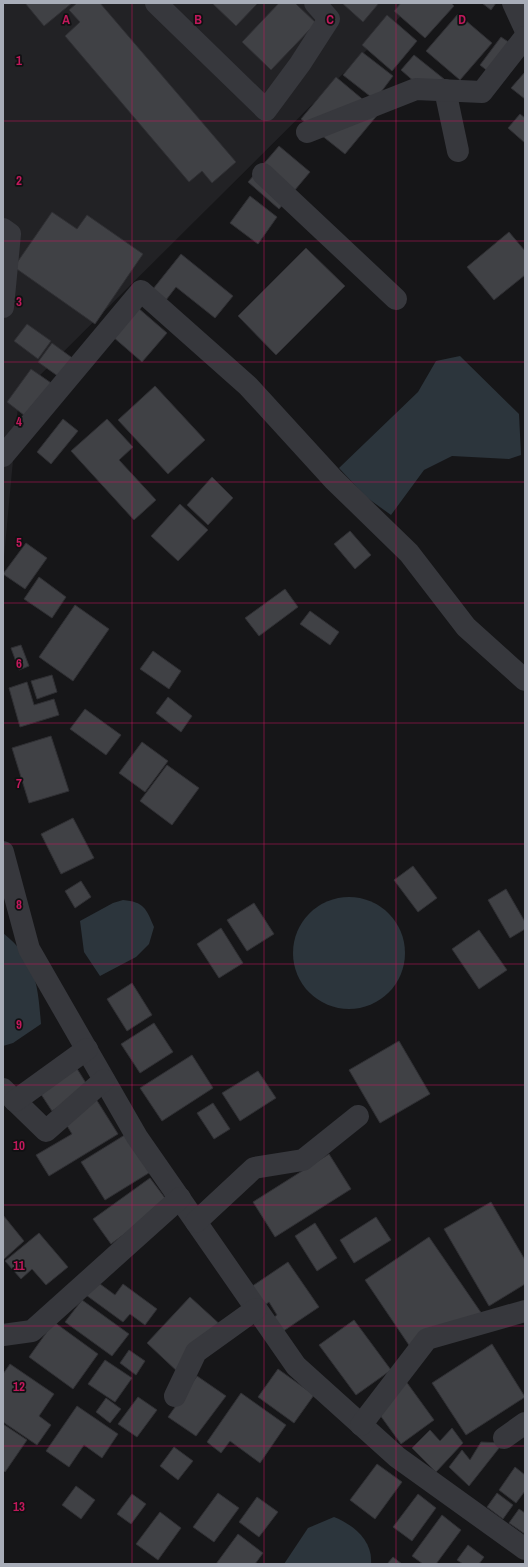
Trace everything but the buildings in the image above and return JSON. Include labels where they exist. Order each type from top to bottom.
[{"type":"street","points":[[156,3],[266,110],[300,64],[329,19],[315,3]]},
{"type":"street","points":[[513,3],[525,30]]},
{"type":"street","points":[[307,132],[416,89],[482,92],[525,37]]},
{"type":"street","points":[[445,90],[458,151]]},
{"type":"street","points":[[263,174],[396,299]]},
{"type":"street","points":[[3,229],[10,234],[3,307]]},
{"type":"street","points":[[3,456],[141,291],[248,386],[334,480],[409,553],[466,627],[525,680]]},
{"type":"street","points":[[3,852],[30,949],[104,1080],[137,1137],[296,1366],[397,1457],[525,1549]]},
{"type":"street","points":[[87,1049],[9,1095],[46,1131],[104,1080]]},
{"type":"street","points":[[196,1222],[254,1168],[303,1160],[358,1116]]},
{"type":"street","points":[[3,1335],[32,1331],[180,1198]]},
{"type":"street","points":[[175,1396],[196,1352],[256,1309]]},
{"type":"street","points":[[361,1425],[427,1339],[525,1311]]},
{"type":"street","points":[[504,1438],[525,1423]]},
{"type":"shaded area","points":[[3,3],[414,3],[19,396],[3,568]]},
{"type":"shaded area","points":[[460,356],[519,414],[521,455],[509,459],[452,456],[424,470],[391,515],[366,497],[339,468],[418,392],[436,361]]},
{"type":"shaded area","points":[[349,897],[360,898],[370,902],[380,907],[388,914],[395,922],[400,932],[404,942],[404,964],[400,974],[395,984],[388,992],[380,999],[370,1004],[360,1008],[349,1009],[338,1008],[328,1004],[318,999],[310,992],[303,984],[298,974],[294,964],[293,953],[294,942],[298,932],[303,922],[310,914],[318,907],[328,902],[338,898]]},
{"type":"shaded area","points":[[123,900],[140,904],[149,915],[154,927],[149,944],[136,957],[100,976],[84,952],[80,921],[113,903]]},
{"type":"shaded area","points":[[3,933],[14,943],[29,963],[36,985],[41,1024],[13,1043],[3,1046]]},
{"type":"shaded area","points":[[334,1517],[348,1524],[361,1535],[369,1548],[371,1564],[284,1564],[308,1528]]}]
